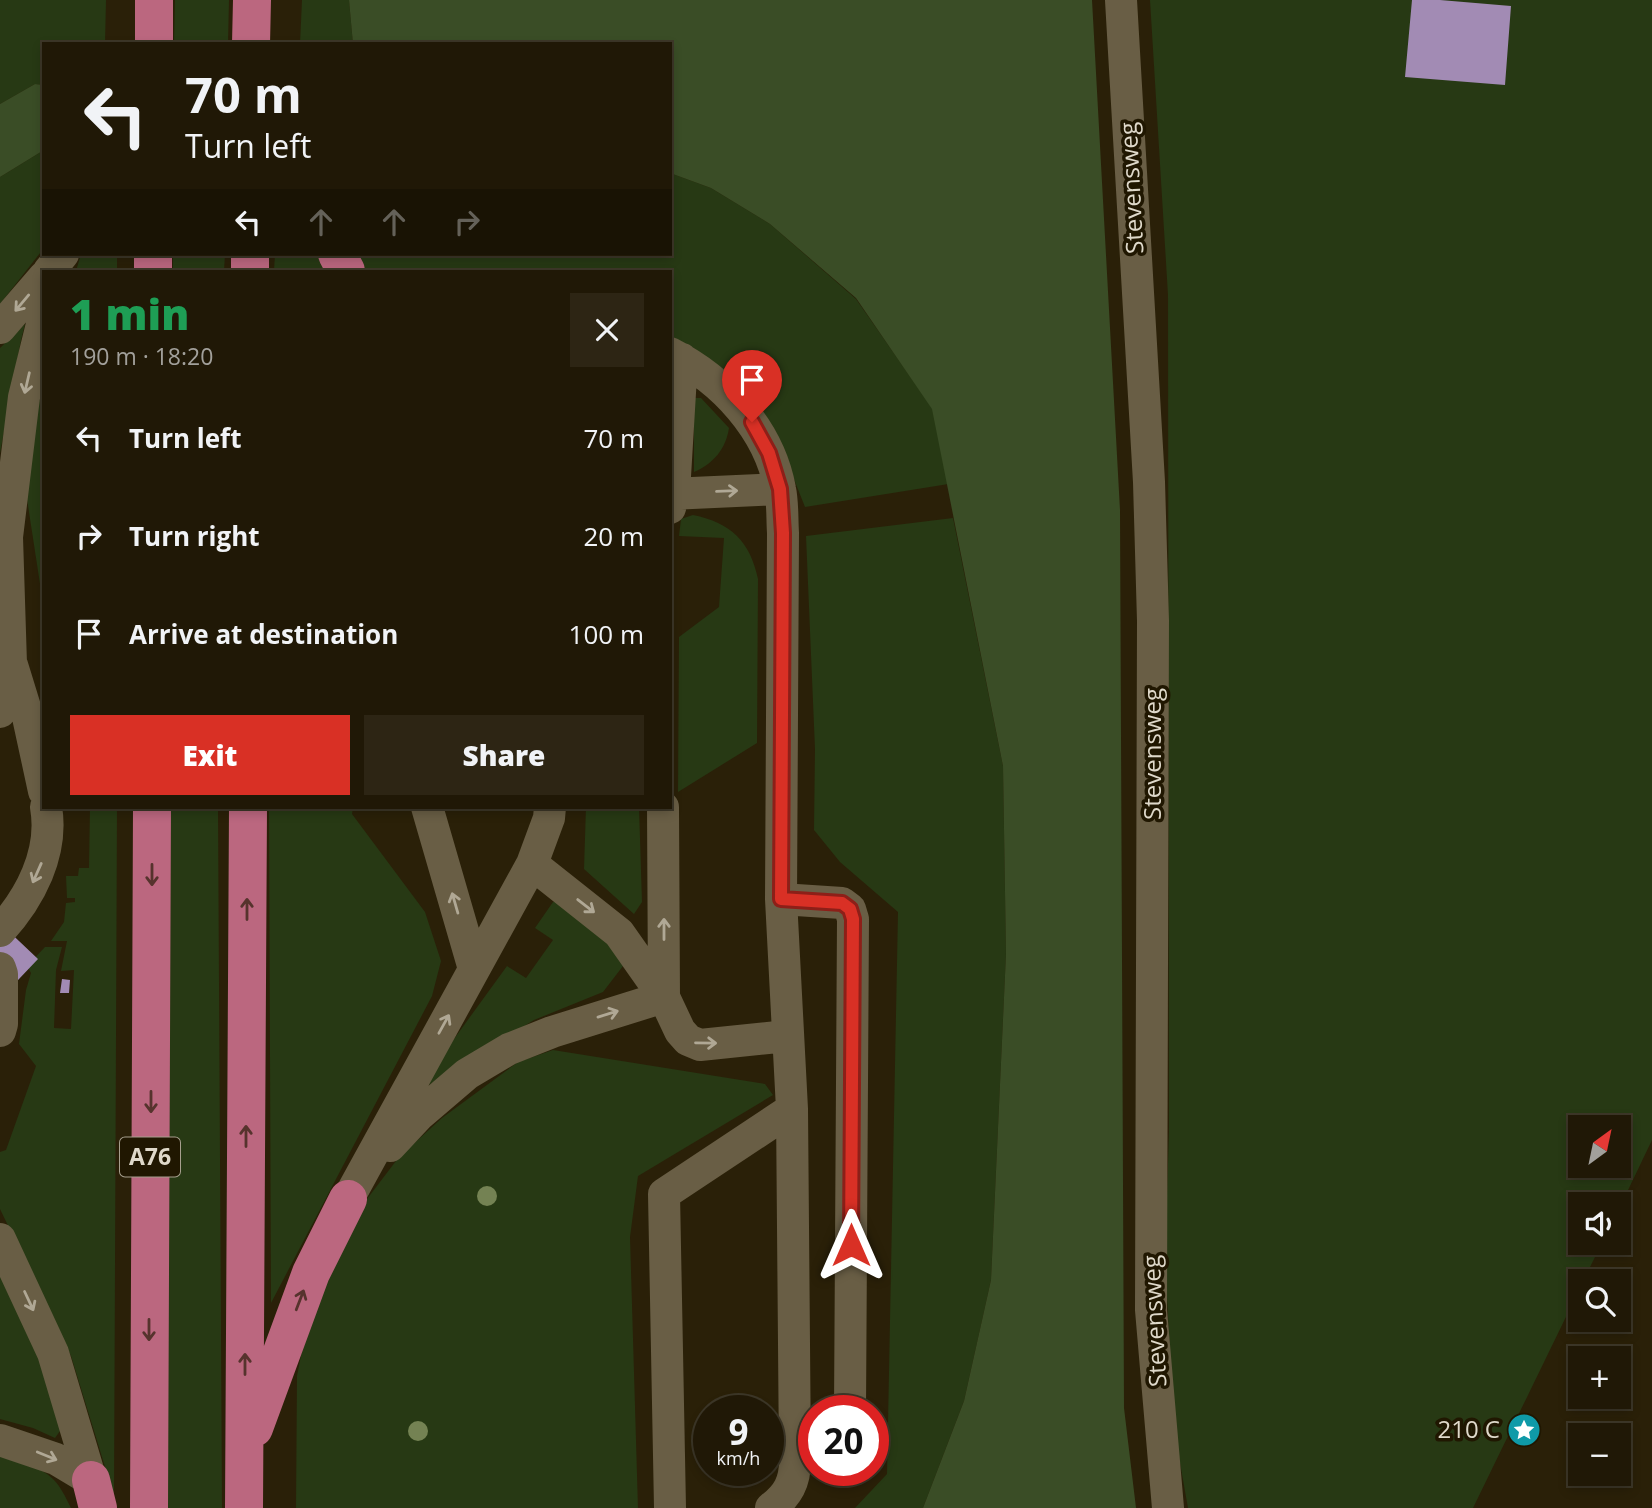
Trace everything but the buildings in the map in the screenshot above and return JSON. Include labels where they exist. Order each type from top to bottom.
[{"type":"highway","name":"A76","points":[[149,1508],[152,809]]},
{"type":"highway","points":[[244,1508],[248,809]]},
{"type":"highway","points":[[244,1456],[311,1273],[348,1199]]},
{"type":"street","name":"Stevensweg","points":[[1121,0],[1150,510],[1153,621],[1151,1310],[1168,1508]]},
{"type":"street","points":[[50,270],[62,256]]},
{"type":"street","points":[[0,328],[42,279]]},
{"type":"street","points":[[42,324],[24,397],[7,537],[12,664],[28,717],[42,782]]},
{"type":"street","points":[[676,356],[672,498],[780,489]]},
{"type":"street","points":[[676,356],[727,392],[752,422],[769,453],[780,489],[783,533],[781,899],[792,1109],[802,1395]]},
{"type":"street","points":[[0,712],[12,664]]},
{"type":"street","points":[[0,931],[19,910],[42,866],[48,819],[46,809]]},
{"type":"street","points":[[428,809],[474,969]]},
{"type":"street","points":[[348,1199],[532,864],[550,809]]},
{"type":"street","points":[[663,809],[664,997]]},
{"type":"street","points":[[532,864],[619,933],[664,997],[680,1031],[688,1040],[700,1045],[787,1036]]},
{"type":"street","points":[[781,899],[842,903],[850,909],[853,919],[850,1395]]},
{"type":"street","points":[[0,968],[0,1031]]},
{"type":"street","points":[[348,1199],[378,1158],[419,1115],[467,1074],[509,1049],[552,1032],[664,997]]},
{"type":"street","points":[[670,1508],[664,1194],[792,1109]]},
{"type":"street","points":[[0,1239],[53,1353],[94,1494]]},
{"type":"street","points":[[0,1440],[56,1459],[94,1494]]},
{"type":"street","points":[[771,1508],[789,1491],[798,1469]]},
{"type":"green space","points":[[0,0],[106,0],[105,42],[42,42],[42,85],[35,84],[0,104]]},
{"type":"green space","points":[[175,0],[229,0],[228,42],[174,42]]},
{"type":"green space","points":[[302,0],[349,0],[353,42],[300,42]]},
{"type":"green space","points":[[349,0],[1092,0],[1120,510],[1124,1408],[1136,1508],[923,1508],[964,1401],[991,1280],[1006,954],[1003,766],[932,409],[856,298],[770,224],[711,188],[672,174],[672,42],[353,42]]},
{"type":"green space","points":[[1150,0],[1652,0],[1652,1140],[1627,1192],[1568,1192],[1568,1255],[1596,1255],[1589,1269],[1568,1269],[1568,1313],[1473,1508],[1188,1508],[1174,1429],[1165,1260],[1169,1131],[1168,295]]},
{"type":"green space","points":[[35,84],[42,85],[42,151],[0,177],[0,104]]},
{"type":"green space","points":[[42,151],[42,251],[0,304],[0,177]]},
{"type":"green space","points":[[672,174],[711,188],[770,224],[856,299],[933,409],[961,482],[805,507],[780,444],[672,340],[672,270],[366,270],[359,256],[672,256]]},
{"type":"green space","points":[[80,256],[117,256],[117,270],[76,270]]},
{"type":"green space","points":[[173,256],[225,256],[224,270],[173,270]]},
{"type":"green space","points":[[275,256],[323,256],[330,270],[274,270]]},
{"type":"green space","points":[[25,324],[21,340],[0,453],[0,348]]},
{"type":"green space","points":[[42,384],[42,597],[27,499],[38,397]]},
{"type":"green space","points":[[694,398],[701,398],[729,428],[725,443],[717,455],[694,472]]},
{"type":"green space","points":[[693,515],[718,523],[737,536],[750,554],[758,579],[757,743],[678,792],[679,637],[719,607],[724,538],[679,536],[681,519]]},
{"type":"green space","points":[[953,518],[1003,766],[1006,954],[991,1280],[964,1401],[923,1508],[855,1508],[876,1486],[889,1486],[898,912],[840,862],[814,830],[815,749],[806,536]]},
{"type":"green space","points":[[90,809],[117,809],[114,1496],[71,1356],[0,1209],[0,1152],[6,1150],[36,1066],[19,1044],[31,973],[27,966],[45,947],[62,947],[56,970],[54,1028],[71,1029],[74,970],[61,971],[67,941],[51,941],[64,922],[66,903],[75,902],[75,898],[67,898],[66,876],[78,876],[79,868],[89,868]]},
{"type":"green space","points":[[169,809],[218,809],[222,1508],[167,1508]]},
{"type":"green space","points":[[269,809],[353,809],[352,814],[425,912],[441,961],[432,996],[271,1303]]},
{"type":"green space","points":[[586,809],[639,809],[642,902],[634,914],[584,869]]},
{"type":"green space","points":[[560,901],[617,944],[623,966],[603,992],[534,1020],[414,1094],[507,966],[526,978],[553,940],[535,928],[553,902]]},
{"type":"green space","points":[[553,1050],[765,1084],[773,1095],[638,1176],[630,1237],[638,1508],[296,1508],[297,1376],[313,1293],[351,1220],[399,1157],[442,1118],[518,1062]]},
{"type":"green space","points":[[0,1260],[16,1294],[65,1428],[55,1438],[33,1428],[0,1419]]},
{"type":"green space","points":[[0,1457],[21,1461],[50,1476],[71,1508],[0,1508]]},
{"type":"place","name":"210 C","points":[[1524,1430]]},
{"type":"route","points":[[752,422],[769,453],[780,489],[783,533],[781,899],[842,903],[850,909],[853,919],[851,1245]]}]
